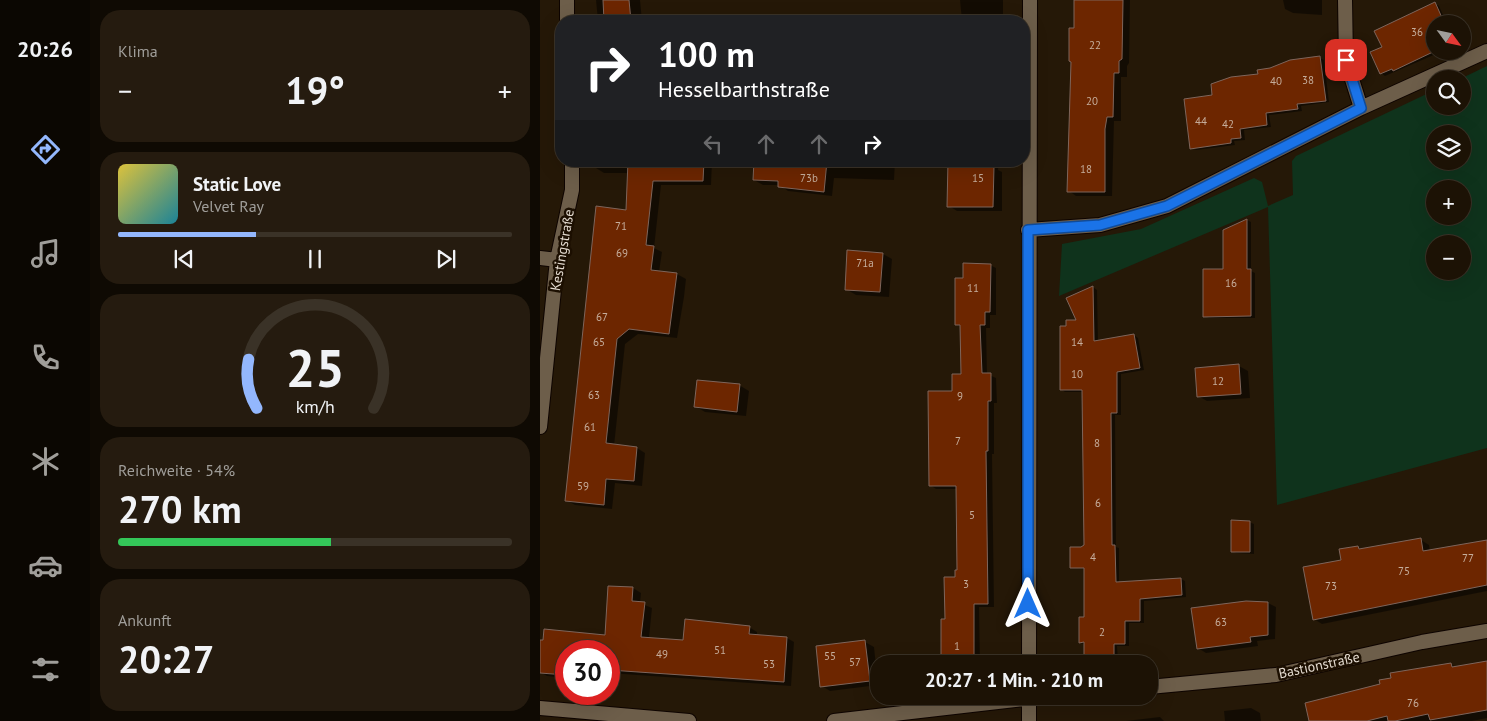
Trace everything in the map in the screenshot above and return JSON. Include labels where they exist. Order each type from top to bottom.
[{"type":"street","points":[[567,0],[567,15]]},
{"type":"street","points":[[1030,0],[1030,15]]},
{"type":"street","points":[[1345,0],[1346,60],[1361,108]]},
{"type":"street","points":[[1028,230],[1100,225],[1167,206],[1361,108],[1487,51]]},
{"type":"street","name":"Kestingstraße","points":[[540,427],[557,260],[572,190],[572,167]]},
{"type":"street","points":[[1029,167],[1029,655]]},
{"type":"street","points":[[540,258],[557,260]]},
{"type":"street","name":"Bastionstraße","points":[[1158,686],[1276,675],[1422,642],[1487,631]]},
{"type":"street","points":[[834,721],[964,705]]},
{"type":"street","points":[[1029,705],[1030,721]]},
{"type":"street","points":[[540,708],[689,721]]},
{"type":"green space","points":[[1487,66],[1487,448],[1277,505],[1268,207],[1059,296],[1062,244],[1141,229],[1254,178],[1262,182],[1268,206],[1293,195],[1292,161],[1296,156],[1426,94],[1426,115],[1471,115],[1471,74]]},
{"type":"building","points":[[603,0],[629,0],[630,15],[604,15]]},
{"type":"building","points":[[1074,0],[1123,0],[1122,59],[1119,61],[1119,73],[1114,73],[1113,117],[1107,117],[1105,129],[1105,192],[1067,192],[1071,62],[1069,61],[1069,28],[1074,28]]},
{"type":"building","points":[[1435,2],[1441,15],[1426,15],[1426,55],[1393,71],[1392,69],[1380,74],[1370,52],[1382,47],[1374,31]]},
{"type":"building","points":[[1320,56],[1326,101],[1297,104],[1298,109],[1266,113],[1267,125],[1240,129],[1241,138],[1231,139],[1231,143],[1190,149],[1184,99],[1212,95],[1211,84],[1231,77],[1258,74],[1257,70],[1270,68],[1290,60]]},
{"type":"building","points":[[628,167],[704,167],[703,181],[653,181],[646,245],[654,246],[651,270],[677,273],[669,334],[629,329],[617,339],[606,443],[637,447],[634,481],[606,479],[604,505],[565,501],[596,206],[626,210]]},
{"type":"building","points":[[754,167],[826,167],[824,192],[778,187],[778,181],[753,180]]},
{"type":"building","points":[[948,167],[994,167],[993,207],[947,207]]},
{"type":"building","points":[[1247,219],[1247,269],[1251,269],[1251,316],[1203,317],[1203,269],[1223,269],[1223,230]]},
{"type":"building","points":[[847,250],[883,253],[880,292],[845,290]]},
{"type":"building","points":[[963,263],[991,264],[990,312],[985,312],[985,325],[980,325],[982,373],[991,373],[991,401],[988,401],[988,451],[986,451],[988,604],[974,604],[974,655],[941,655],[941,619],[945,619],[944,577],[955,577],[955,570],[957,570],[956,486],[929,486],[928,391],[952,391],[952,374],[961,374],[960,325],[955,325],[955,278],[963,278]]},
{"type":"building","points":[[1093,286],[1094,341],[1134,334],[1140,368],[1117,372],[1117,413],[1111,413],[1112,545],[1115,545],[1116,582],[1181,578],[1182,595],[1140,599],[1140,621],[1125,621],[1125,644],[1114,644],[1114,655],[1084,655],[1084,642],[1079,643],[1079,617],[1084,617],[1084,568],[1070,568],[1070,547],[1081,547],[1084,545],[1082,390],[1060,390],[1060,326],[1066,326],[1066,320],[1076,320],[1066,298]]},
{"type":"building","points":[[1239,364],[1241,394],[1197,397],[1195,368]]},
{"type":"building","points":[[697,380],[740,384],[737,412],[694,407]]},
{"type":"building","points":[[1231,520],[1250,521],[1250,552],[1231,552]]},
{"type":"building","points":[[1421,538],[1423,551],[1487,540],[1487,585],[1313,620],[1303,567],[1341,560],[1339,549],[1358,546],[1359,549]]},
{"type":"building","points":[[608,586],[633,587],[632,601],[645,602],[641,637],[683,640],[685,619],[750,626],[749,634],[787,637],[784,682],[620,671],[620,640],[555,640],[555,674],[540,673],[540,640],[543,640],[544,629],[605,635]]},
{"type":"building","points":[[1246,601],[1268,602],[1268,635],[1250,637],[1251,642],[1197,649],[1191,608]]},
{"type":"building","points":[[865,640],[870,681],[820,687],[816,646]]},
{"type":"building","points":[[1487,661],[1487,710],[1430,720],[1428,714],[1395,721],[1388,721],[1387,716],[1367,721],[1309,721],[1305,703],[1380,684],[1379,680],[1391,678],[1390,673],[1451,663],[1452,667]]},
{"type":"route","points":[[1028,604],[1028,230],[1100,225],[1167,206],[1361,108],[1346,60]]}]
